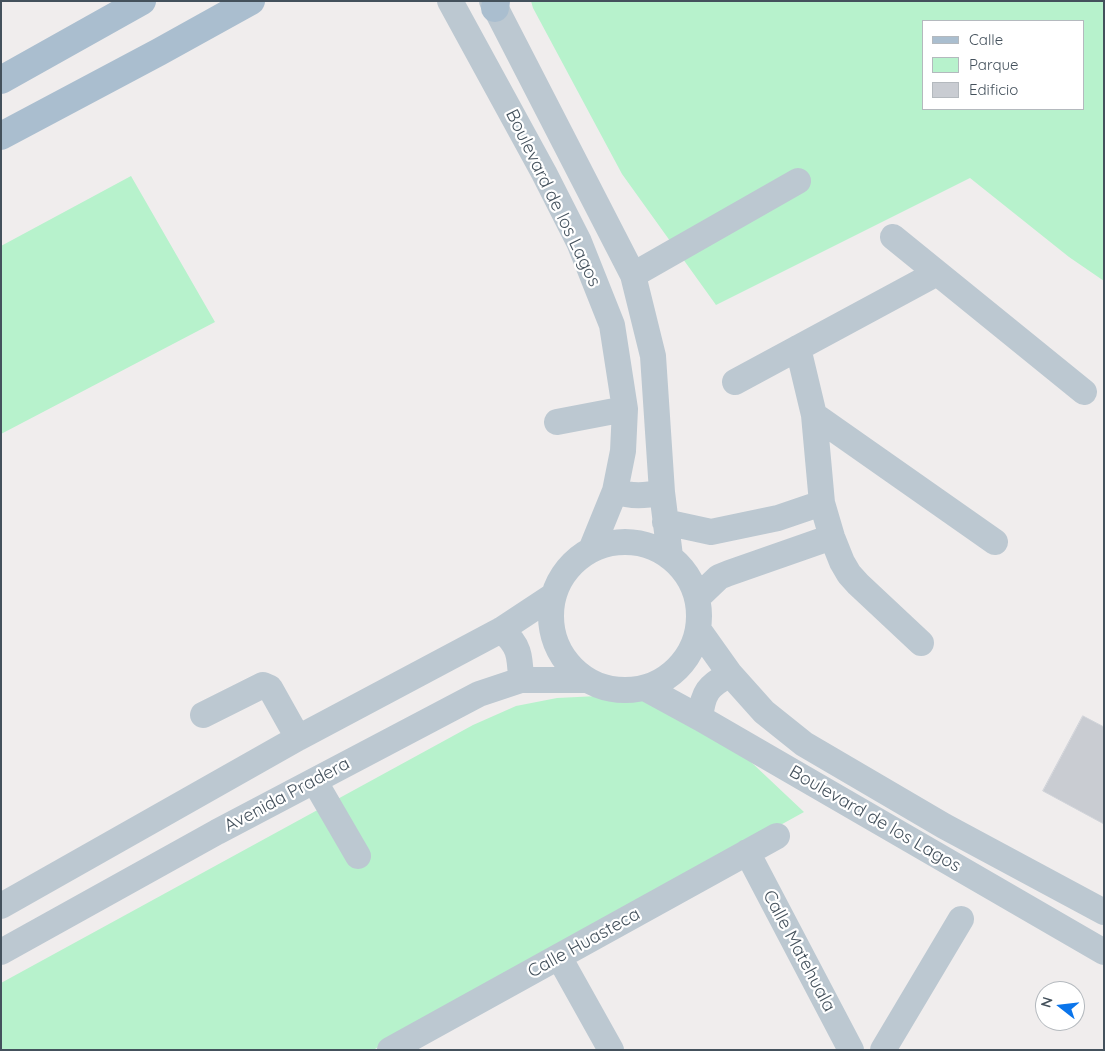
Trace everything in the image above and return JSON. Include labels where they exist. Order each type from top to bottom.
[{"type":"main road","points":[[1,80],[142,1]]},
{"type":"main road","points":[[1,136],[251,1]]},
{"type":"street","name":"Boulevard de los Lagos","points":[[450,1],[544,174],[578,242],[612,325],[625,409],[623,450],[615,491],[591,550]]},
{"type":"street","name":"Boulevard de los Lagos","points":[[495,3],[633,275],[653,356],[662,492],[670,556]]},
{"type":"street","points":[[633,275],[798,181]]},
{"type":"street","points":[[893,237],[1084,392]]},
{"type":"street","points":[[735,382],[937,273]]},
{"type":"street","points":[[798,348],[814,415],[822,503],[832,537],[849,574],[921,643]]},
{"type":"street","points":[[556,422],[625,409]]},
{"type":"street","points":[[814,415],[995,542]]},
{"type":"street","points":[[615,491],[638,497],[662,492]]},
{"type":"street","points":[[665,522],[711,532],[778,518],[822,503]]},
{"type":"street","points":[[697,598],[719,577],[764,559],[832,537]]},
{"type":"street","points":[[631,541],[652,546],[670,556],[684,570],[695,588],[699,608],[698,629],[692,649],[680,666],[664,680],[645,688],[625,691],[604,688],[586,680],[567,664],[556,643],[551,619],[554,595],[568,568],[591,550],[610,543],[631,541]]},
{"type":"street","points":[[1,906],[298,738],[501,630],[554,595]]},
{"type":"street","name":"Boulevard de los Lagos","points":[[698,629],[730,674],[764,712],[804,744],[944,826],[1104,912]]},
{"type":"street","points":[[501,630],[516,645],[520,659],[521,680]]},
{"type":"street","points":[[700,718],[702,699],[708,689],[715,682],[730,674]]},
{"type":"street","name":"Avenida Pradera","points":[[1,952],[217,832],[479,694],[521,680],[586,680]]},
{"type":"street","points":[[203,715],[263,685],[270,688],[298,738]]},
{"type":"street","name":"Boulevard de los Lagos","points":[[645,688],[1104,952]]},
{"type":"street","points":[[315,782],[358,856]]},
{"type":"street","points":[[198,796],[217,832]]},
{"type":"street","name":"Calle Huasteca","points":[[390,1050],[778,836]]},
{"type":"street","name":"Calle Matehuala","points":[[746,852],[851,1050]]},
{"type":"street","points":[[883,1050],[961,919]]},
{"type":"street","points":[[559,957],[610,1050]]},
{"type":"green space","points":[[531,1],[1104,1],[1104,281],[1069,257],[970,178],[716,305],[622,174]]},
{"type":"green space","points":[[131,176],[215,322],[1,434],[1,246]]},
{"type":"green space","points":[[598,696],[643,701],[733,745],[804,812],[373,1050],[1,1050],[1,983],[473,725],[516,706],[557,698]]},
{"type":"building","points":[[1083,716],[1104,727],[1104,824],[1043,791]]}]
